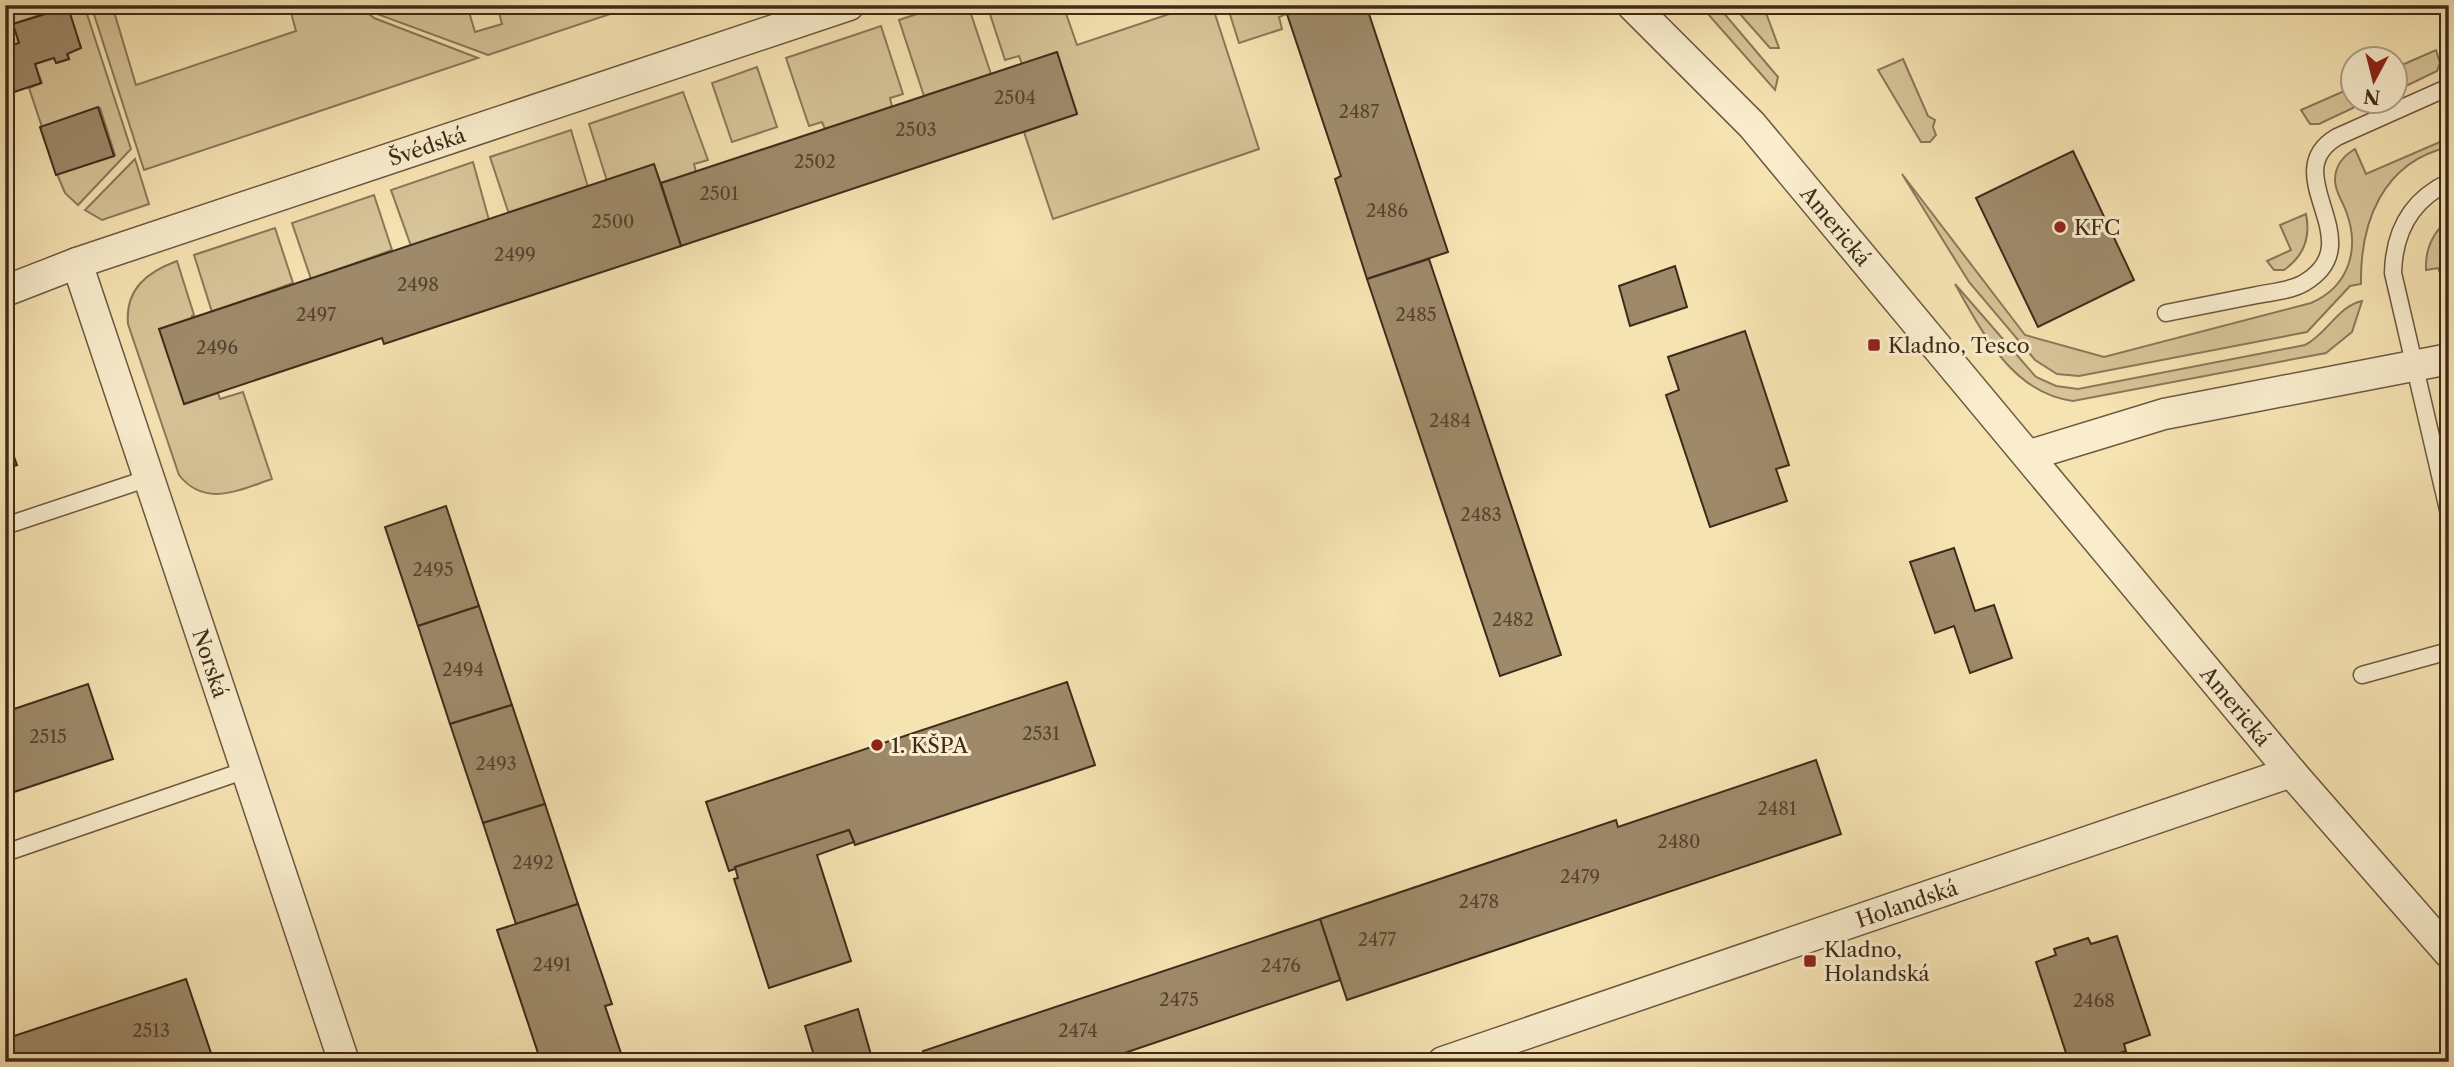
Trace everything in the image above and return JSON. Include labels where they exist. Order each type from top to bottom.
[{"type":"street","name":"Švédská","points":[[5,291],[77,263],[849,5]]},
{"type":"street","name":"Americká","points":[[1632,5],[1752,125],[2030,455],[2291,772],[2449,953]]},
{"type":"street","name":"Norská","points":[[77,263],[246,770],[337,1060]]},
{"type":"street","points":[[2030,455],[2164,414],[2449,359]]},
{"type":"street","name":"Holandská","points":[[1443,1062],[2291,772]]},
{"type":"lane","points":[[2166,313],[2293,288],[2313,276],[2326,257],[2331,237],[2313,177],[2322,148],[2337,137],[2449,88]]},
{"type":"lane","points":[[2449,182],[2417,203],[2400,231],[2395,247],[2393,273],[2412,366],[2449,514]]},
{"type":"lane","points":[[5,526],[149,478]]},
{"type":"lane","points":[[2362,675],[2449,651]]},
{"type":"lane","points":[[5,853],[246,770]]},
{"type":"shaded area","points":[[5,5],[84,5],[131,149],[78,205],[65,193],[57,174],[115,155],[100,108],[42,127],[29,88],[42,83],[35,64],[55,57],[57,63],[69,59],[68,53],[81,48],[67,6],[13,24],[19,43],[5,48]]},
{"type":"shaded area","points":[[91,5],[112,5],[136,85],[296,31],[289,5],[358,5],[374,18],[478,58],[144,170]]},
{"type":"shaded area","points":[[367,5],[467,5],[475,32],[502,24],[497,5],[637,5],[488,55],[377,14]]},
{"type":"shaded area","points":[[944,5],[968,5],[991,74],[924,96],[899,20]]},
{"type":"shaded area","points":[[987,5],[1063,5],[1077,45],[1196,5],[1212,5],[1259,149],[1053,219],[1024,132],[1077,113],[1057,52],[1022,64],[1019,56],[1005,60]]},
{"type":"shaded area","points":[[1227,5],[1284,5],[1287,14],[1279,17],[1282,29],[1239,43]]},
{"type":"shaded area","points":[[1700,5],[1717,5],[1778,77],[1775,90]]},
{"type":"shaded area","points":[[1732,5],[1763,5],[1779,48],[1770,48]]},
{"type":"shaded area","points":[[881,26],[903,94],[890,98],[892,107],[825,129],[822,122],[809,126],[786,58]]},
{"type":"shaded area","points":[[2436,50],[2440,63],[2437,71],[2408,85],[2408,62]]},
{"type":"shaded area","points":[[1903,59],[1928,116],[1935,120],[1933,127],[1936,135],[1930,142],[1921,142],[1878,70]]},
{"type":"shaded area","points":[[757,67],[777,127],[732,142],[712,83]]},
{"type":"shaded area","points":[[683,92],[708,160],[694,164],[696,172],[661,183],[654,165],[607,181],[589,124]]},
{"type":"shaded area","points":[[2338,94],[2338,115],[2319,124],[2310,124],[2301,110]]},
{"type":"shaded area","points":[[571,130],[588,187],[509,214],[490,157]]},
{"type":"shaded area","points":[[2449,138],[2449,147],[2426,155],[2407,166],[2391,181],[2371,218],[2365,239],[2361,284],[2350,286],[2307,332],[2079,376],[2057,374],[2035,360],[1969,282],[1902,174],[2025,335],[2104,357],[2311,303],[2324,296],[2343,276],[2351,252],[2350,225],[2335,184],[2336,170],[2343,158],[2355,149],[2366,174]]},
{"type":"shaded area","points":[[135,159],[149,204],[102,220],[85,210]]},
{"type":"shaded area","points":[[473,162],[489,220],[411,246],[391,190]]},
{"type":"shaded area","points":[[374,195],[392,250],[311,279],[292,223]]},
{"type":"shaded area","points":[[2306,214],[2307,239],[2297,259],[2284,270],[2274,270],[2267,261],[2291,250],[2280,225]]},
{"type":"shaded area","points":[[2449,219],[2449,294],[2438,268],[2426,270],[2431,242]]},
{"type":"shaded area","points":[[275,228],[293,283],[212,312],[194,255]]},
{"type":"shaded area","points":[[177,261],[194,315],[185,404],[218,393],[220,399],[243,392],[272,479],[223,494],[211,494],[189,485],[179,475],[128,324],[130,301],[140,283],[156,271]]},
{"type":"shaded area","points":[[1955,284],[2036,377],[2056,386],[2078,389],[2305,345],[2346,308],[2362,301],[2352,332],[2326,353],[2073,401],[2052,396],[2016,373],[1989,340]]},
{"type":"building","points":[[1284,5],[1366,5],[1448,252],[1367,279],[1335,179],[1341,176]]},
{"type":"building","points":[[68,7],[81,48],[67,54],[69,59],[56,63],[54,58],[35,64],[41,83],[5,95],[5,48],[19,43],[13,24]]},
{"type":"building","points":[[1057,52],[1077,114],[681,246],[661,183]]},
{"type":"building","points":[[98,107],[114,156],[56,175],[40,127]]},
{"type":"building","points":[[2073,151],[2134,280],[2038,327],[1976,198]]},
{"type":"building","points":[[654,164],[681,246],[384,344],[382,338],[184,404],[159,329]]},
{"type":"building","points":[[1429,259],[1561,655],[1500,676],[1367,279]]},
{"type":"building","points":[[1675,266],[1687,307],[1630,326],[1619,286]]},
{"type":"building","points":[[1745,331],[1789,465],[1776,469],[1787,501],[1710,527],[1666,395],[1679,390],[1668,357]]},
{"type":"building","points":[[5,431],[17,465],[5,469]]},
{"type":"building","points":[[446,506],[479,606],[418,626],[385,527]]},
{"type":"building","points":[[1954,548],[1975,611],[1994,605],[2012,658],[1970,673],[1954,626],[1935,633],[1910,562]]},
{"type":"building","points":[[479,606],[512,705],[450,724],[418,626]]},
{"type":"building","points":[[1067,682],[1095,765],[855,845],[849,830],[729,871],[706,802]]},
{"type":"building","points":[[88,684],[113,759],[5,795],[5,712]]},
{"type":"building","points":[[512,705],[545,804],[483,823],[450,724]]},
{"type":"building","points":[[1816,760],[1841,834],[1347,1000],[1320,919],[1616,820],[1618,827]]},
{"type":"building","points":[[545,804],[578,904],[516,924],[483,823]]},
{"type":"building","points":[[849,830],[854,842],[817,855],[851,961],[769,988],[734,879],[738,878],[735,867]]},
{"type":"building","points":[[578,904],[612,1004],[605,1006],[624,1062],[541,1062],[497,930]]},
{"type":"building","points":[[1320,919],[1340,980],[1098,1062],[927,1062],[923,1051]]},
{"type":"building","points":[[2117,936],[2150,1035],[2124,1044],[2126,1051],[2093,1062],[2089,1055],[2069,1062],[2036,962],[2056,955],[2054,949],[2088,938],[2091,944]]},
{"type":"building","points":[[186,979],[211,1053],[184,1062],[5,1062],[5,1039]]},
{"type":"building","points":[[858,1009],[873,1062],[816,1062],[805,1026]]},
{"type":"place","name":"KFC","points":[[2060,227]]},
{"type":"place","name":"Kladno, Tesco","points":[[1874,345]]},
{"type":"place","name":"1. KŠPA","points":[[877,745]]},
{"type":"place","name":"Kladno, Holandská","points":[[1810,961]]}]
